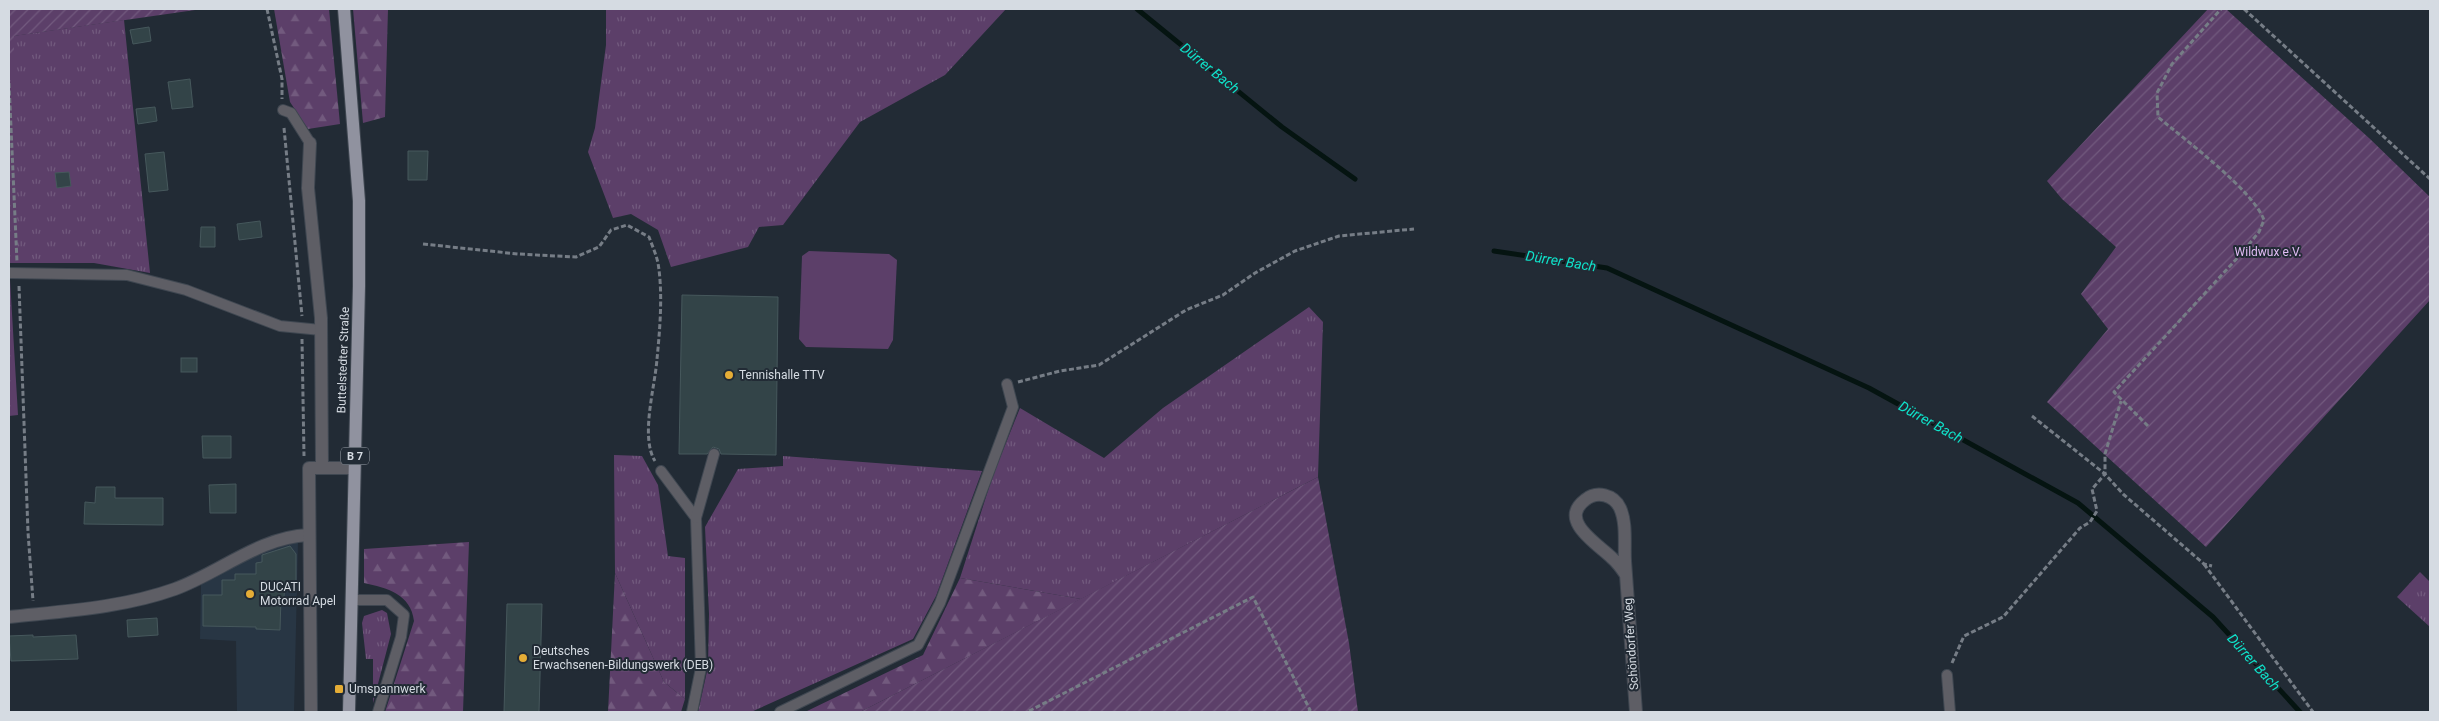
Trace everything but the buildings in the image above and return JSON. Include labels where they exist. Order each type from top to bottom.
[{"type":"main road","name":"Buttelstedter Straße","points":[[344,9],[359,201],[359,286],[349,712]]},
{"type":"street","name":"Buttelstedter Straße","points":[[310,143],[308,188],[321,330],[316,468],[308,535],[311,712]]},
{"type":"street","points":[[316,468],[354,468]]},
{"type":"street","name":"Schöndorfer Weg","points":[[1626,575],[1612,558],[1580,529],[1577,521],[1580,506],[1592,496],[1608,496],[1614,500],[1622,512],[1636,712]]},
{"type":"street","points":[[9,617],[119,603],[173,590],[210,574],[257,549],[290,536],[308,535]]},
{"type":"lane","points":[[282,110],[291,113],[310,143]]},
{"type":"lane","points":[[13,272],[127,275],[186,290],[280,326],[321,330]]},
{"type":"lane","points":[[780,712],[918,645],[940,603],[1013,407],[1007,384]]},
{"type":"lane","points":[[692,712],[700,668],[696,518],[714,454]]},
{"type":"lane","points":[[661,471],[696,518]]},
{"type":"lane","points":[[352,600],[387,600],[404,615],[401,637],[378,712]]},
{"type":"lane","points":[[1947,675],[1950,712]]},
{"type":"path","points":[[267,9],[282,79],[282,110],[302,300],[304,462],[316,468]]},
{"type":"path","points":[[2148,426],[2114,392],[2241,254],[2259,232],[2264,220],[2260,210],[2224,173],[2158,117],[2158,92],[2172,64],[2221,9]]},
{"type":"path","points":[[2244,9],[2430,179]]},
{"type":"path","points":[[9,83],[13,272],[21,302],[28,532],[34,614]]},
{"type":"path","points":[[423,244],[518,254],[576,257],[598,247],[611,230],[627,225],[649,237],[658,262],[660,302],[657,359],[648,433],[651,455],[661,471]]},
{"type":"path","points":[[1007,384],[1060,371],[1099,365],[1186,310],[1223,295],[1255,273],[1295,251],[1339,236],[1414,229]]},
{"type":"path","points":[[1947,675],[1964,636],[2003,617],[2080,528],[2093,518],[2096,513],[2092,489],[2105,474],[2105,454],[2121,401]]},
{"type":"path","points":[[2032,416],[2105,474],[2123,494],[2204,564],[2313,712]]},
{"type":"path","points":[[2204,564],[2212,566]]},
{"type":"path","points":[[1028,712],[1253,598],[1310,710],[1307,712]]},
{"type":"shaded area","points":[[298,542],[294,712],[237,712],[236,641],[200,639],[201,584],[259,552]]},
{"type":"green space","points":[[9,9],[202,9],[14,36],[14,57],[9,57]]},
{"type":"green space","points":[[274,9],[329,9],[340,124],[308,129],[290,102]]},
{"type":"green space","points":[[353,9],[388,9],[385,117],[363,123]]},
{"type":"green space","points":[[606,9],[1006,9],[945,75],[860,122],[783,225],[759,227],[748,247],[671,267],[658,230],[631,214],[613,218],[588,152],[595,128],[606,45]]},
{"type":"green space","name":"Wildwux e.V.","points":[[2208,9],[2226,9],[2369,138],[2430,197],[2430,300],[2206,547],[2047,402],[2108,329],[2081,294],[2116,247],[2062,199],[2047,181]]},
{"type":"green space","points":[[124,20],[150,273],[94,263],[9,263],[9,57],[14,56],[13,36]]},
{"type":"green space","points":[[809,251],[889,254],[897,260],[893,340],[888,349],[806,347],[799,339],[802,256]]},
{"type":"green space","points":[[9,263],[18,415],[9,416]]},
{"type":"green space","points":[[1309,307],[1323,322],[1318,477],[1081,599],[960,578],[993,475],[1020,408],[1104,458],[1163,408]]},
{"type":"green space","points":[[614,455],[642,456],[658,485],[668,556],[685,558],[685,699],[664,682],[615,573]]},
{"type":"green space","points":[[783,456],[982,471],[936,596],[913,639],[751,712],[698,712],[708,667],[709,614],[705,527],[738,469],[783,466]]},
{"type":"green space","points":[[1318,477],[1349,643],[1358,712],[860,712]]},
{"type":"green space","points":[[469,542],[463,712],[385,712],[414,621],[412,612],[403,598],[389,590],[364,583],[364,549]]},
{"type":"green space","points":[[2420,572],[2430,582],[2430,627],[2397,597]]},
{"type":"green space","points":[[615,573],[664,682],[685,699],[681,712],[608,712]]},
{"type":"green space","points":[[960,578],[1081,599],[860,712],[805,712],[923,655]]},
{"type":"green space","points":[[382,610],[387,613],[391,634],[373,703],[373,659],[366,659],[362,623],[364,616]]},
{"type":"waterway","name":"Dürrer Bach","points":[[1137,9],[1282,127],[1355,179]]},
{"type":"waterway","name":"Dürrer Bach","points":[[1494,251],[1607,268],[1869,388],[2078,503],[2213,617],[2300,712]]},
{"type":"place","name":"Tennishalle TTV","points":[[729,375]]},
{"type":"place","name":"DUCATI Motorrad Apel","points":[[250,594]]},
{"type":"place","name":"Deutsches Erwachsenen-Bildungswerk (DEB)","points":[[523,658]]},
{"type":"place","name":"Umspannwerk","points":[[339,689]]}]
